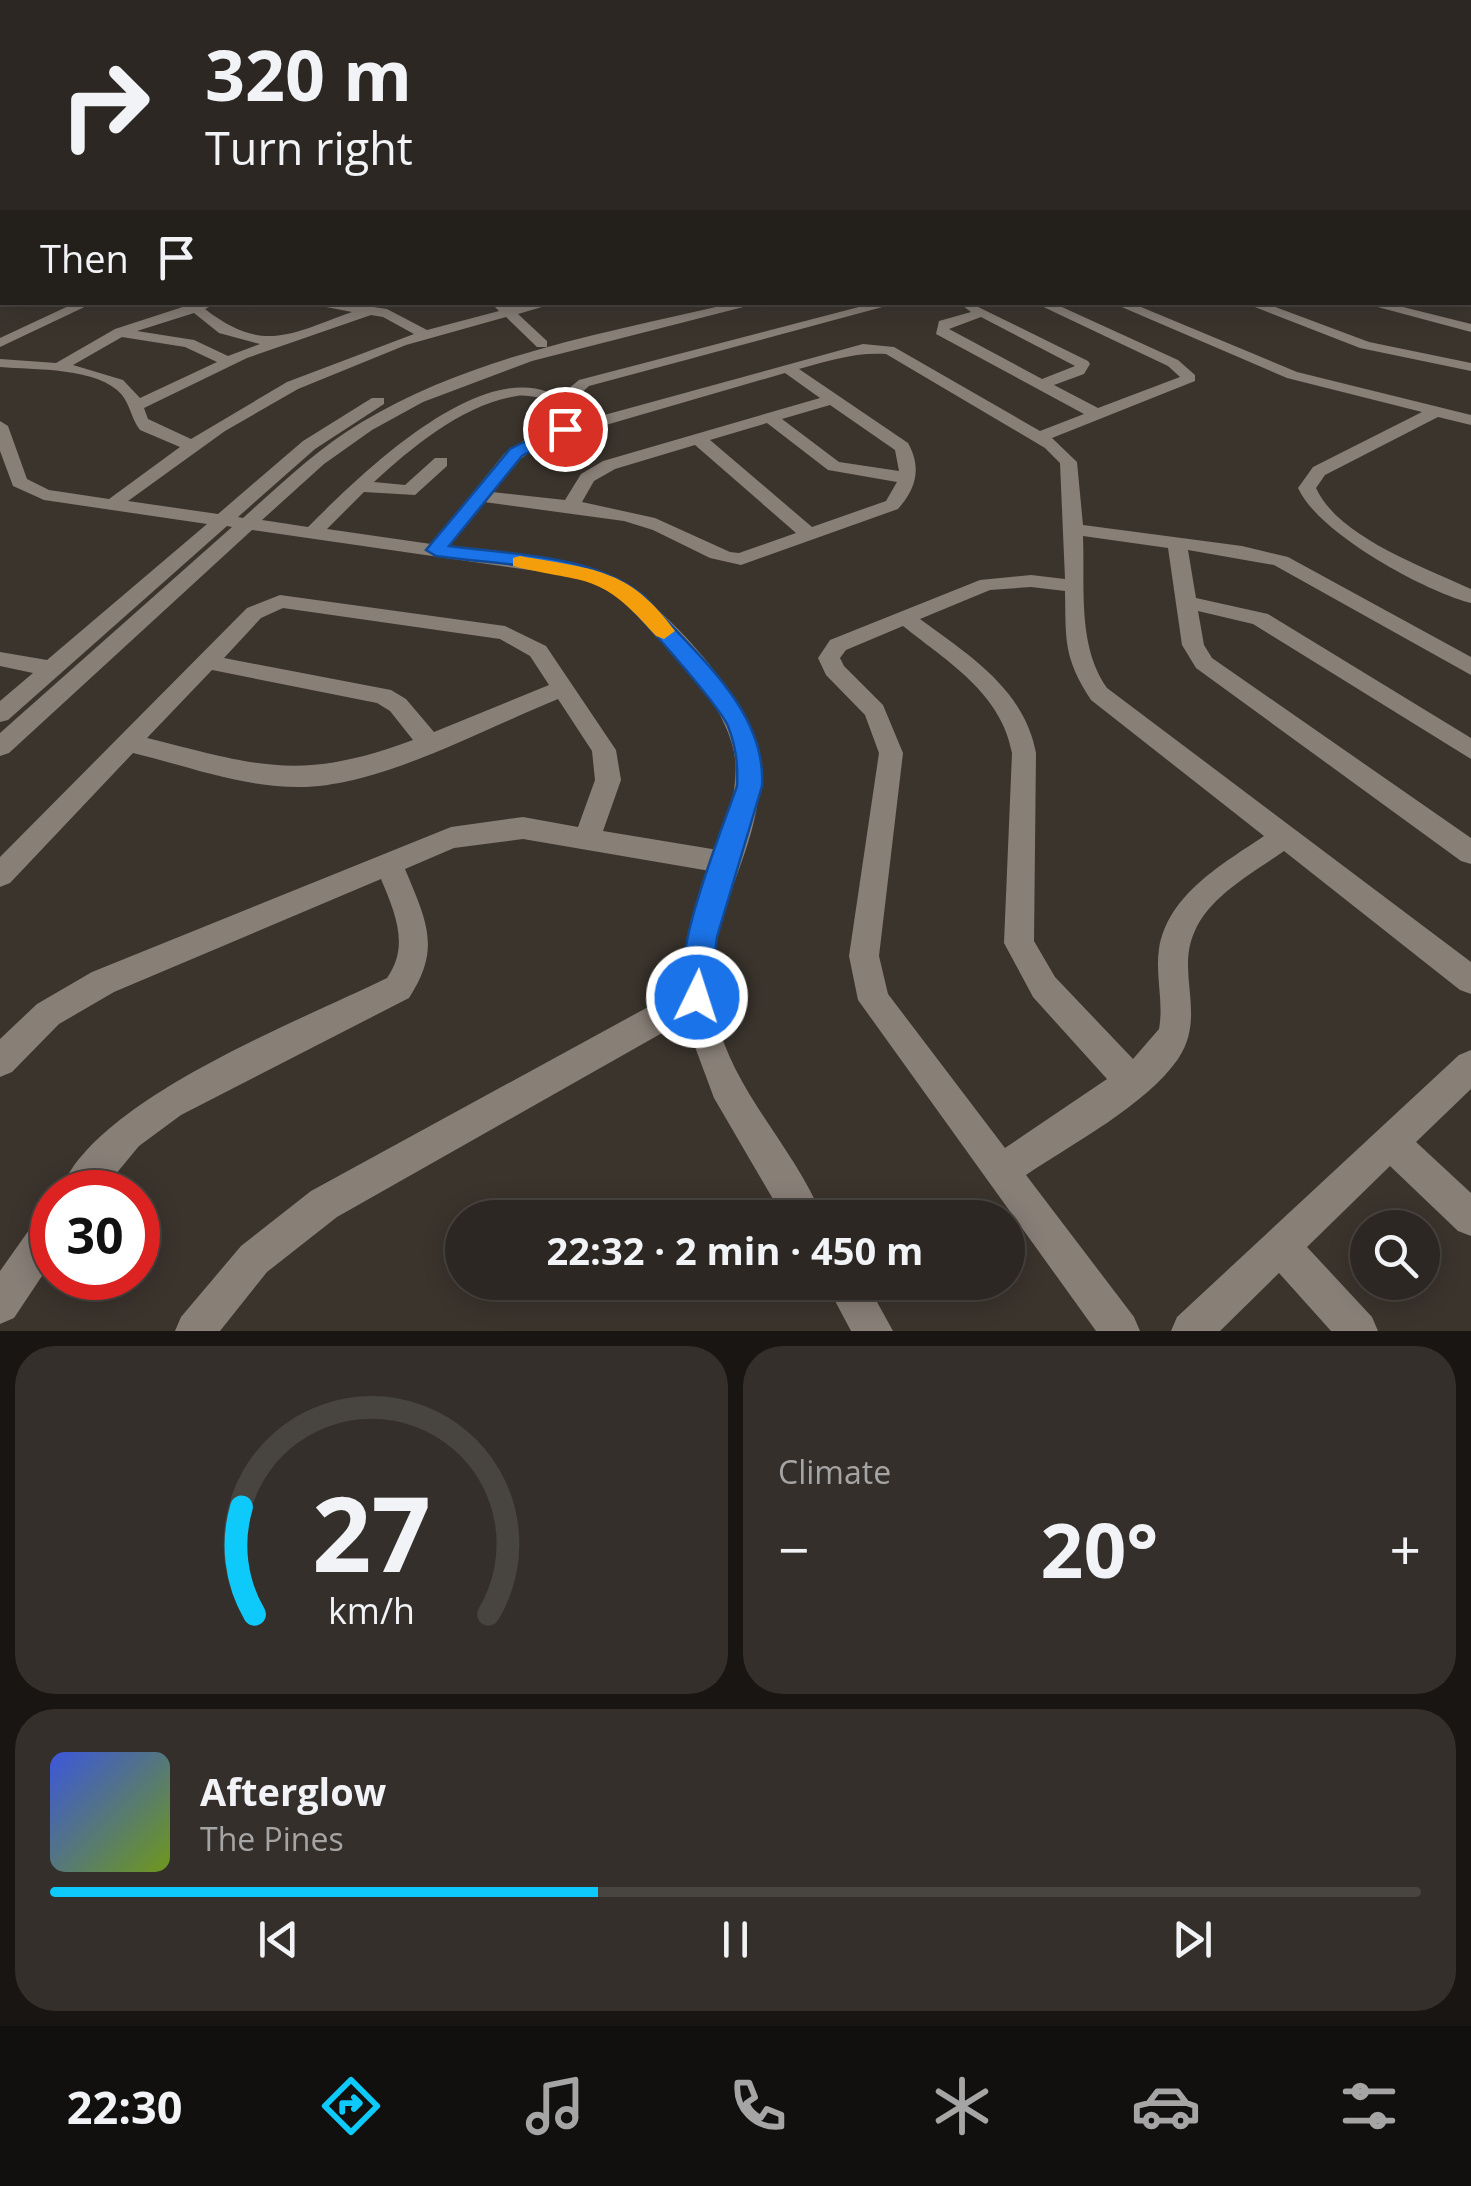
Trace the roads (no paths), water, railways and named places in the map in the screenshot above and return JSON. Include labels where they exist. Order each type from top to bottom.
[{"type":"street","points":[[0,343],[82,305]]},
{"type":"street","points":[[55,369],[120,332],[202,305]]},
{"type":"street","points":[[330,305],[401,318],[424,334]]},
{"type":"street","points":[[112,505],[193,446],[305,380],[424,334],[502,308],[528,305]]},
{"type":"street","points":[[0,747],[234,523],[309,445],[368,407],[456,369],[542,344],[716,305]]},
{"type":"street","points":[[0,714],[335,446],[434,391],[515,362],[716,305]]},
{"type":"street","points":[[592,421],[570,394],[578,386],[810,343],[890,305]]},
{"type":"street","points":[[969,305],[1083,364],[1079,371],[1041,384]]},
{"type":"street","points":[[1039,437],[1187,382],[1189,375],[1045,305]]},
{"type":"street","points":[[1123,305],[1292,375],[1434,412],[1471,417]]},
{"type":"street","points":[[1141,305],[1294,368],[1471,417]]},
{"type":"street","points":[[1256,305],[1354,342],[1471,367]]},
{"type":"street","points":[[1378,305],[1471,328]]},
{"type":"street","points":[[195,307],[224,330],[272,343]]},
{"type":"street","points":[[502,308],[542,344]]},
{"type":"street","points":[[135,406],[227,361],[369,310]]},
{"type":"street","points":[[983,312],[944,324],[942,331],[1099,415]]},
{"type":"street","points":[[120,332],[189,343],[227,361]]},
{"type":"street","points":[[436,550],[510,458],[528,444],[592,421],[788,368],[810,343]]},
{"type":"street","points":[[810,343],[889,350],[1039,437],[1068,462],[1079,661],[1098,694],[1471,980]]},
{"type":"street","points":[[0,364],[55,369],[109,381],[131,395],[138,417],[152,432],[193,446]]},
{"type":"street","points":[[480,496],[649,522],[731,558],[751,557],[884,510],[902,494],[907,478],[908,459],[902,447],[788,368]]},
{"type":"street","points":[[313,533],[401,448],[458,413],[515,391],[542,395]]},
{"type":"street","points":[[568,508],[582,484],[601,468],[833,398]]},
{"type":"street","points":[[1434,412],[1320,472],[1306,488],[1316,510],[1343,530],[1471,597]]},
{"type":"street","points":[[769,417],[834,466],[907,478]]},
{"type":"street","points":[[0,426],[22,486],[44,495],[590,573],[618,585],[638,602],[738,720],[747,740],[750,786],[702,937],[697,997],[706,1042],[727,1088],[794,1200]]},
{"type":"street","points":[[697,438],[811,536]]},
{"type":"street","points":[[359,486],[409,492],[442,462]]},
{"type":"street","points":[[1074,529],[1242,552],[1299,568],[1471,667]]},
{"type":"street","points":[[1177,543],[1193,644],[1214,673],[1471,853]]},
{"type":"street","points":[[1074,586],[1014,580],[987,584],[838,645],[829,658],[834,670],[875,712],[891,752],[864,956],[866,978],[887,1022],[1120,1331]]},
{"type":"street","points":[[0,875],[260,607],[290,601],[504,633],[538,651],[597,737],[608,764],[604,796],[587,838]]},
{"type":"street","points":[[1186,602],[1244,613],[1274,627],[1471,750]]},
{"type":"street","points":[[904,616],[1004,700],[1020,726],[1024,752],[1019,943],[1044,987],[1130,1080]]},
{"type":"street","points":[[0,659],[52,669]]},
{"type":"street","points":[[207,662],[383,696],[398,705],[426,741]]},
{"type":"street","points":[[128,743],[300,778],[346,772],[563,688]]},
{"type":"street","points":[[0,1061],[23,1035],[75,996],[451,838],[523,828],[727,863]]},
{"type":"street","points":[[1000,1172],[1156,1062],[1176,1025],[1172,951],[1180,923],[1208,893],[1284,837]]},
{"type":"street","points":[[96,1170],[117,1143],[169,1104],[398,988],[416,962],[418,948],[388,862]]},
{"type":"street","points":[[196,1331],[254,1260],[324,1204],[697,997]]},
{"type":"street","points":[[1191,1331],[1471,1066]]},
{"type":"street","points":[[1390,1142],[1471,1218]]},
{"type":"street","points":[[1280,1246],[1358,1331]]},
{"type":"street","points":[[0,1304],[30,1261]]},
{"type":"street","points":[[854,1300],[872,1331]]}]
